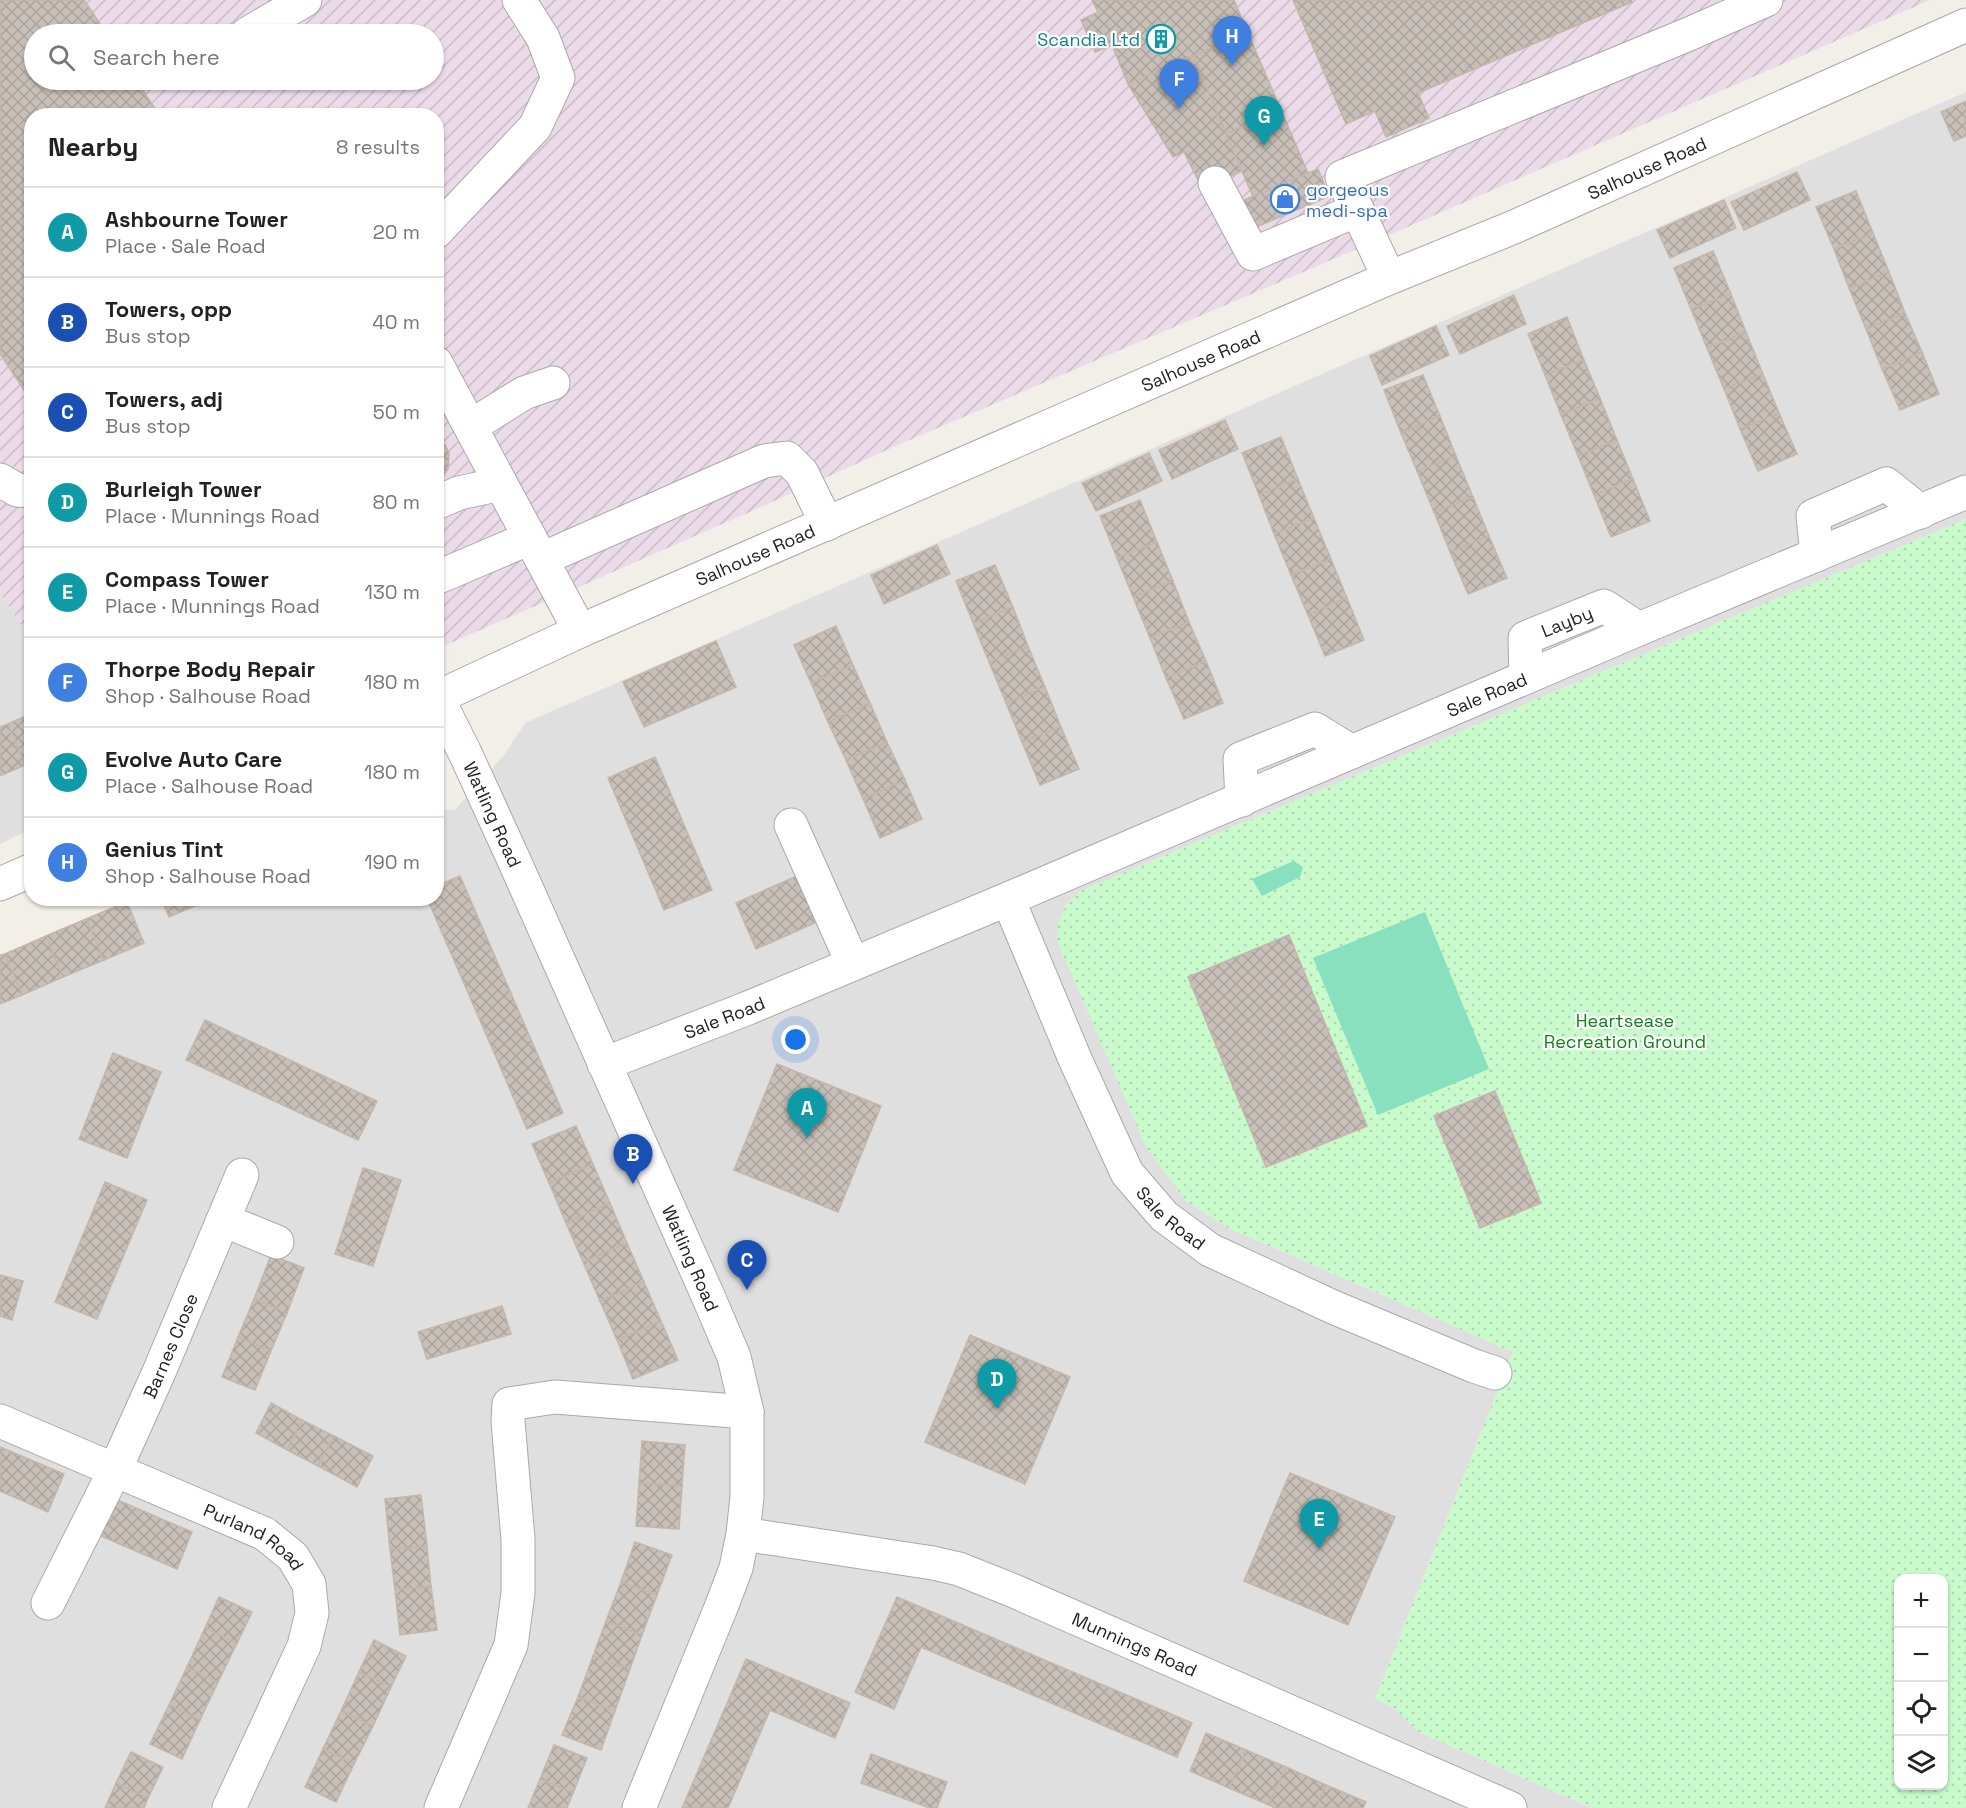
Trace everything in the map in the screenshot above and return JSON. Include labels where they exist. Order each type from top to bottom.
[{"type":"street","points":[[264,24],[305,0]]},
{"type":"street","points":[[444,224],[535,127],[558,78],[543,38],[519,0]]},
{"type":"street","points":[[1389,278],[1342,177],[1766,0]]},
{"type":"street","name":"Salhouse Road","points":[[444,695],[580,631],[1389,278],[1514,227],[1966,25]]},
{"type":"street","points":[[1215,183],[1253,254],[1357,210]]},
{"type":"street","points":[[444,377],[580,631]]},
{"type":"street","points":[[471,426],[524,393],[553,383]]},
{"type":"street","points":[[444,576],[536,549],[764,461],[787,458],[802,473],[826,524]]},
{"type":"street","points":[[0,480],[17,490],[24,490]]},
{"type":"street","points":[[444,500],[459,493],[501,484]]},
{"type":"street","name":"Sale Road","points":[[604,1064],[854,964],[1966,492]]},
{"type":"street","name":"Watling Road","points":[[444,712],[465,753],[734,1357],[747,1412],[747,1497],[736,1568],[639,1808]]},
{"type":"street","points":[[791,825],[854,964]]},
{"type":"street","points":[[0,884],[24,874]]},
{"type":"street","name":"Sale Road","points":[[1008,899],[1075,1059],[1127,1173],[1164,1216],[1210,1250],[1333,1307],[1495,1373]]},
{"type":"street","name":"Barnes Close","points":[[48,1603],[115,1470],[242,1175]]},
{"type":"street","points":[[223,1220],[278,1242]]},
{"type":"street","points":[[441,1808],[510,1645],[518,1593],[518,1550],[508,1421],[509,1404],[555,1397],[747,1412]]},
{"type":"street","name":"Purland Road","points":[[0,1421],[265,1534],[293,1557],[309,1584],[312,1613],[304,1646],[229,1808]]},
{"type":"street","name":"Munnings Road","points":[[743,1534],[909,1558],[959,1569],[1510,1808]]},
{"type":"shaded area","points":[[0,0],[1930,0],[898,445],[444,646],[444,108],[24,108],[24,629],[0,593]]},
{"type":"shaded area","points":[[1966,92],[1966,519],[1080,891],[1065,906],[1185,1200],[1228,1228],[1513,1352],[1375,1699],[1393,1707],[1419,1732],[1592,1808],[0,1808],[0,964],[135,906],[444,906],[444,809],[455,810],[504,755],[525,723]]},
{"type":"shaded area","points":[[0,593],[24,628],[24,832],[0,844]]},
{"type":"green space","name":"Heartsease Recreation Ground","points":[[1966,519],[1966,1808],[1592,1808],[1419,1732],[1393,1707],[1375,1699],[1513,1352],[1228,1228],[1185,1200],[1146,1147],[1058,943],[1059,920],[1069,903],[1080,891]]},
{"type":"green space","points":[[1294,861],[1303,867],[1300,877],[1262,896],[1252,879]]},
{"type":"green space","points":[[1425,912],[1489,1069],[1378,1115],[1313,958]]},
{"type":"building","points":[[0,0],[84,0],[100,24],[24,24],[24,90],[143,90],[155,108],[24,108],[24,390],[0,354]]},
{"type":"building","name":"Scandia Ltd","points":[[1092,0],[1234,0],[1248,33],[1128,84],[1112,45],[1095,52],[1081,20],[1098,12]]},
{"type":"building","points":[[1293,0],[1631,0],[1632,2],[1418,93],[1429,118],[1386,137],[1375,111],[1346,124]]},
{"type":"building","points":[[1248,33],[1281,110],[1226,134],[1193,56]]},
{"type":"building","points":[[1193,56],[1242,171],[1202,188],[1184,152],[1173,157],[1128,84]]},
{"type":"building","points":[[1966,101],[1966,136],[1954,141],[1941,112]]},
{"type":"building","points":[[1281,110],[1308,173],[1253,197],[1226,134]]},
{"type":"building","name":"gorgeous medi-spa","points":[[1318,169],[1329,196],[1254,228],[1242,201]]},
{"type":"building","points":[[1797,172],[1810,200],[1744,230],[1731,202]]},
{"type":"building","points":[[1856,191],[1873,233],[1834,249],[1816,207]]},
{"type":"building","points":[[1724,200],[1736,228],[1670,258],[1657,230]]},
{"type":"building","points":[[1873,233],[1889,272],[1849,288],[1834,249]]},
{"type":"building","points":[[1713,251],[1731,294],[1691,309],[1674,268]]},
{"type":"building","points":[[1889,272],[1905,313],[1866,329],[1849,288]]},
{"type":"building","points":[[1731,294],[1746,332],[1707,348],[1691,309]]},
{"type":"building","points":[[1514,295],[1526,324],[1460,354],[1447,326]]},
{"type":"building","points":[[1905,313],[1922,352],[1882,369],[1866,329]]},
{"type":"building","points":[[1567,317],[1584,360],[1545,375],[1528,334]]},
{"type":"building","points":[[1436,326],[1449,355],[1382,385],[1370,356]]},
{"type":"building","points":[[1746,332],[1763,374],[1724,389],[1707,348]]},
{"type":"building","points":[[1922,352],[1939,394],[1900,410],[1882,369]]},
{"type":"building","points":[[1584,360],[1600,398],[1561,415],[1545,375]]},
{"type":"building","points":[[1763,374],[1779,413],[1740,429],[1724,389]]},
{"type":"building","points":[[1423,375],[1440,416],[1401,433],[1384,390]]},
{"type":"building","points":[[1600,398],[1617,440],[1578,456],[1561,415]]},
{"type":"building","points":[[1779,413],[1797,454],[1758,471],[1740,429]]},
{"type":"building","points":[[1440,416],[1456,456],[1417,471],[1401,433]]},
{"type":"building","points":[[1225,420],[1238,449],[1172,479],[1159,450]]},
{"type":"building","points":[[1281,437],[1298,479],[1259,495],[1242,453]]},
{"type":"building","points":[[1617,440],[1633,479],[1594,495],[1578,456]]},
{"type":"building","points":[[444,444],[449,453],[448,469],[444,475]]},
{"type":"building","points":[[1149,453],[1162,481],[1096,511],[1082,483]]},
{"type":"building","points":[[1456,456],[1473,497],[1434,512],[1417,471]]},
{"type":"building","points":[[1298,479],[1314,518],[1274,534],[1259,495]]},
{"type":"building","points":[[1633,479],[1650,521],[1611,537],[1594,495]]},
{"type":"building","points":[[1473,497],[1489,536],[1450,552],[1434,512]]},
{"type":"building","points":[[1140,500],[1157,542],[1117,558],[1100,516]]},
{"type":"building","points":[[1314,518],[1331,559],[1291,575],[1274,534]]},
{"type":"building","points":[[1489,536],[1507,578],[1468,594],[1450,552]]},
{"type":"building","points":[[1157,542],[1173,581],[1133,597],[1117,558]]},
{"type":"building","points":[[937,545],[950,574],[884,604],[871,575]]},
{"type":"building","points":[[1331,559],[1347,598],[1308,615],[1291,575]]},
{"type":"building","points":[[995,565],[1013,607],[973,623],[956,581]]},
{"type":"building","points":[[1173,581],[1189,622],[1150,638],[1133,597]]},
{"type":"building","points":[[1347,598],[1364,640],[1325,656],[1308,615]]},
{"type":"building","points":[[1013,607],[1028,646],[989,662],[973,623]]},
{"type":"building","points":[[1189,622],[1206,661],[1166,678],[1150,638]]},
{"type":"building","points":[[836,626],[853,665],[811,683],[794,645]]},
{"type":"building","points":[[716,641],[736,687],[644,727],[623,682]]},
{"type":"building","points":[[1028,646],[1045,687],[1006,703],[989,662]]},
{"type":"building","points":[[1206,661],[1223,703],[1184,719],[1166,678]]},
{"type":"building","points":[[853,665],[870,703],[828,722],[811,683]]},
{"type":"building","points":[[1045,687],[1061,727],[1022,742],[1006,703]]},
{"type":"building","points":[[870,703],[887,742],[846,760],[828,722]]},
{"type":"building","points":[[24,717],[24,763],[8,724]]},
{"type":"building","points":[[8,724],[24,765],[0,776],[0,727]]},
{"type":"building","points":[[1061,727],[1079,769],[1040,785],[1022,742]]},
{"type":"building","points":[[887,742],[905,780],[863,799],[846,760]]},
{"type":"building","points":[[655,757],[712,890],[664,910],[608,778]]},
{"type":"building","points":[[905,780],[922,819],[880,838],[863,799]]},
{"type":"building","points":[[799,875],[819,921],[756,949],[736,903]]},
{"type":"building","points":[[460,876],[563,1113],[527,1129],[430,906],[444,906],[444,883]]},
{"type":"building","points":[[117,906],[129,906],[144,943],[104,960],[86,919]]},
{"type":"building","points":[[164,906],[195,906],[169,917]]},
{"type":"building","points":[[86,919],[104,960],[63,977],[46,936]]},
{"type":"building","points":[[1289,935],[1367,1126],[1266,1167],[1188,977]]},
{"type":"building","points":[[46,936],[63,977],[22,995],[5,954]]},
{"type":"building","points":[[5,954],[22,995],[0,1004],[0,955]]},
{"type":"building","points":[[205,1020],[377,1101],[358,1140],[186,1060]]},
{"type":"building","points":[[113,1053],[161,1072],[127,1158],[79,1139]]},
{"type":"building","points":[[777,1064],[881,1106],[838,1212],[734,1170]]},
{"type":"building","points":[[1495,1091],[1541,1203],[1480,1228],[1434,1116]]},
{"type":"building","points":[[576,1126],[593,1164],[549,1183],[532,1144]]},
{"type":"building","points":[[593,1164],[610,1203],[566,1223],[549,1183]]},
{"type":"building","points":[[363,1168],[401,1180],[373,1266],[335,1254]]},
{"type":"building","points":[[105,1182],[147,1200],[97,1319],[55,1302]]},
{"type":"building","points":[[610,1203],[627,1243],[583,1262],[566,1223]]},
{"type":"building","points":[[627,1243],[644,1282],[600,1301],[583,1262]]},
{"type":"building","points":[[271,1255],[304,1268],[287,1313],[254,1299]]},
{"type":"building","points":[[0,1275],[23,1281],[12,1320],[0,1316]]},
{"type":"building","points":[[644,1282],[661,1321],[617,1340],[600,1301]]},
{"type":"building","points":[[254,1299],[287,1313],[271,1351],[238,1337]]},
{"type":"building","points":[[502,1306],[511,1334],[427,1359],[418,1332]]},
{"type":"building","points":[[661,1321],[678,1360],[633,1379],[617,1340]]},
{"type":"building","points":[[970,1335],[1070,1377],[1025,1484],[925,1442]]},
{"type":"building","points":[[238,1337],[271,1351],[255,1390],[222,1377]]},
{"type":"building","points":[[271,1403],[302,1420],[287,1450],[256,1433]]},
{"type":"building","points":[[302,1420],[334,1436],[318,1466],[287,1450]]},
{"type":"building","points":[[334,1436],[373,1456],[357,1487],[318,1466]]},
{"type":"building","points":[[642,1441],[685,1445],[682,1486],[639,1483]]},
{"type":"building","points":[[0,1447],[64,1474],[48,1512],[0,1491]]},
{"type":"building","points":[[1290,1473],[1395,1517],[1348,1625],[1244,1581]]},
{"type":"building","points":[[639,1483],[682,1486],[679,1529],[636,1526]]},
{"type":"building","points":[[421,1495],[427,1546],[390,1550],[385,1499]]},
{"type":"building","points":[[115,1499],[192,1532],[177,1569],[99,1535]]},
{"type":"building","points":[[635,1542],[672,1555],[657,1595],[621,1582]]},
{"type":"building","points":[[427,1546],[431,1586],[395,1590],[390,1550]]},
{"type":"building","points":[[621,1582],[657,1595],[642,1635],[606,1621]]},
{"type":"building","points":[[431,1586],[437,1630],[400,1635],[395,1590]]},
{"type":"building","points":[[219,1597],[252,1612],[237,1643],[205,1628]]},
{"type":"building","points":[[897,1597],[1192,1723],[1177,1757],[921,1647],[894,1709],[855,1692]]},
{"type":"building","points":[[606,1621],[642,1635],[630,1669],[593,1656]]},
{"type":"building","points":[[205,1628],[237,1643],[218,1682],[187,1667]]},
{"type":"building","points":[[374,1640],[406,1656],[391,1687],[359,1672]]},
{"type":"building","points":[[593,1656],[630,1669],[615,1711],[578,1697]]},
{"type":"building","points":[[746,1659],[850,1703],[835,1738],[770,1710],[728,1808],[682,1808]]},
{"type":"building","points":[[187,1667],[218,1682],[200,1720],[169,1705]]},
{"type":"building","points":[[359,1672],[391,1687],[373,1726],[341,1711]]},
{"type":"building","points":[[578,1697],[615,1711],[601,1750],[562,1735]]},
{"type":"building","points":[[169,1705],[200,1720],[182,1759],[150,1744]]},
{"type":"building","points":[[341,1711],[373,1726],[354,1764],[323,1749]]},
{"type":"building","points":[[1206,1733],[1246,1750],[1229,1788],[1190,1771]]},
{"type":"building","points":[[554,1745],[587,1758],[573,1793],[540,1779]]},
{"type":"building","points":[[323,1749],[354,1764],[336,1802],[305,1787]]},
{"type":"building","points":[[1246,1750],[1286,1767],[1269,1805],[1229,1788]]},
{"type":"building","points":[[131,1752],[163,1767],[148,1798],[116,1783]]},
{"type":"building","points":[[871,1754],[947,1782],[937,1808],[930,1808],[861,1783]]},
{"type":"building","points":[[1286,1767],[1326,1785],[1316,1808],[1275,1808],[1269,1805]]},
{"type":"building","points":[[540,1779],[573,1793],[567,1808],[528,1808]]},
{"type":"building","points":[[116,1783],[148,1798],[144,1808],[105,1808]]},
{"type":"building","points":[[1326,1785],[1366,1802],[1363,1808],[1316,1808]]},
{"type":"place","name":"Scandia Ltd","points":[[1161,39]]},
{"type":"place","name":"Genius Tint","points":[[1232,66]]},
{"type":"place","name":"Thorpe Body Repair","points":[[1179,109]]},
{"type":"place","name":"Evolve Auto Care","points":[[1264,146]]},
{"type":"place","name":"gorgeous medi-spa","points":[[1285,199]]},
{"type":"place","name":"Ashbourne Tower","points":[[807,1138]]},
{"type":"place","name":"Towers, opp","points":[[633,1184]]},
{"type":"place","name":"Towers, adj","points":[[747,1290]]},
{"type":"place","name":"Burleigh Tower","points":[[997,1409]]},
{"type":"place","name":"Compass Tower","points":[[1319,1549]]}]
